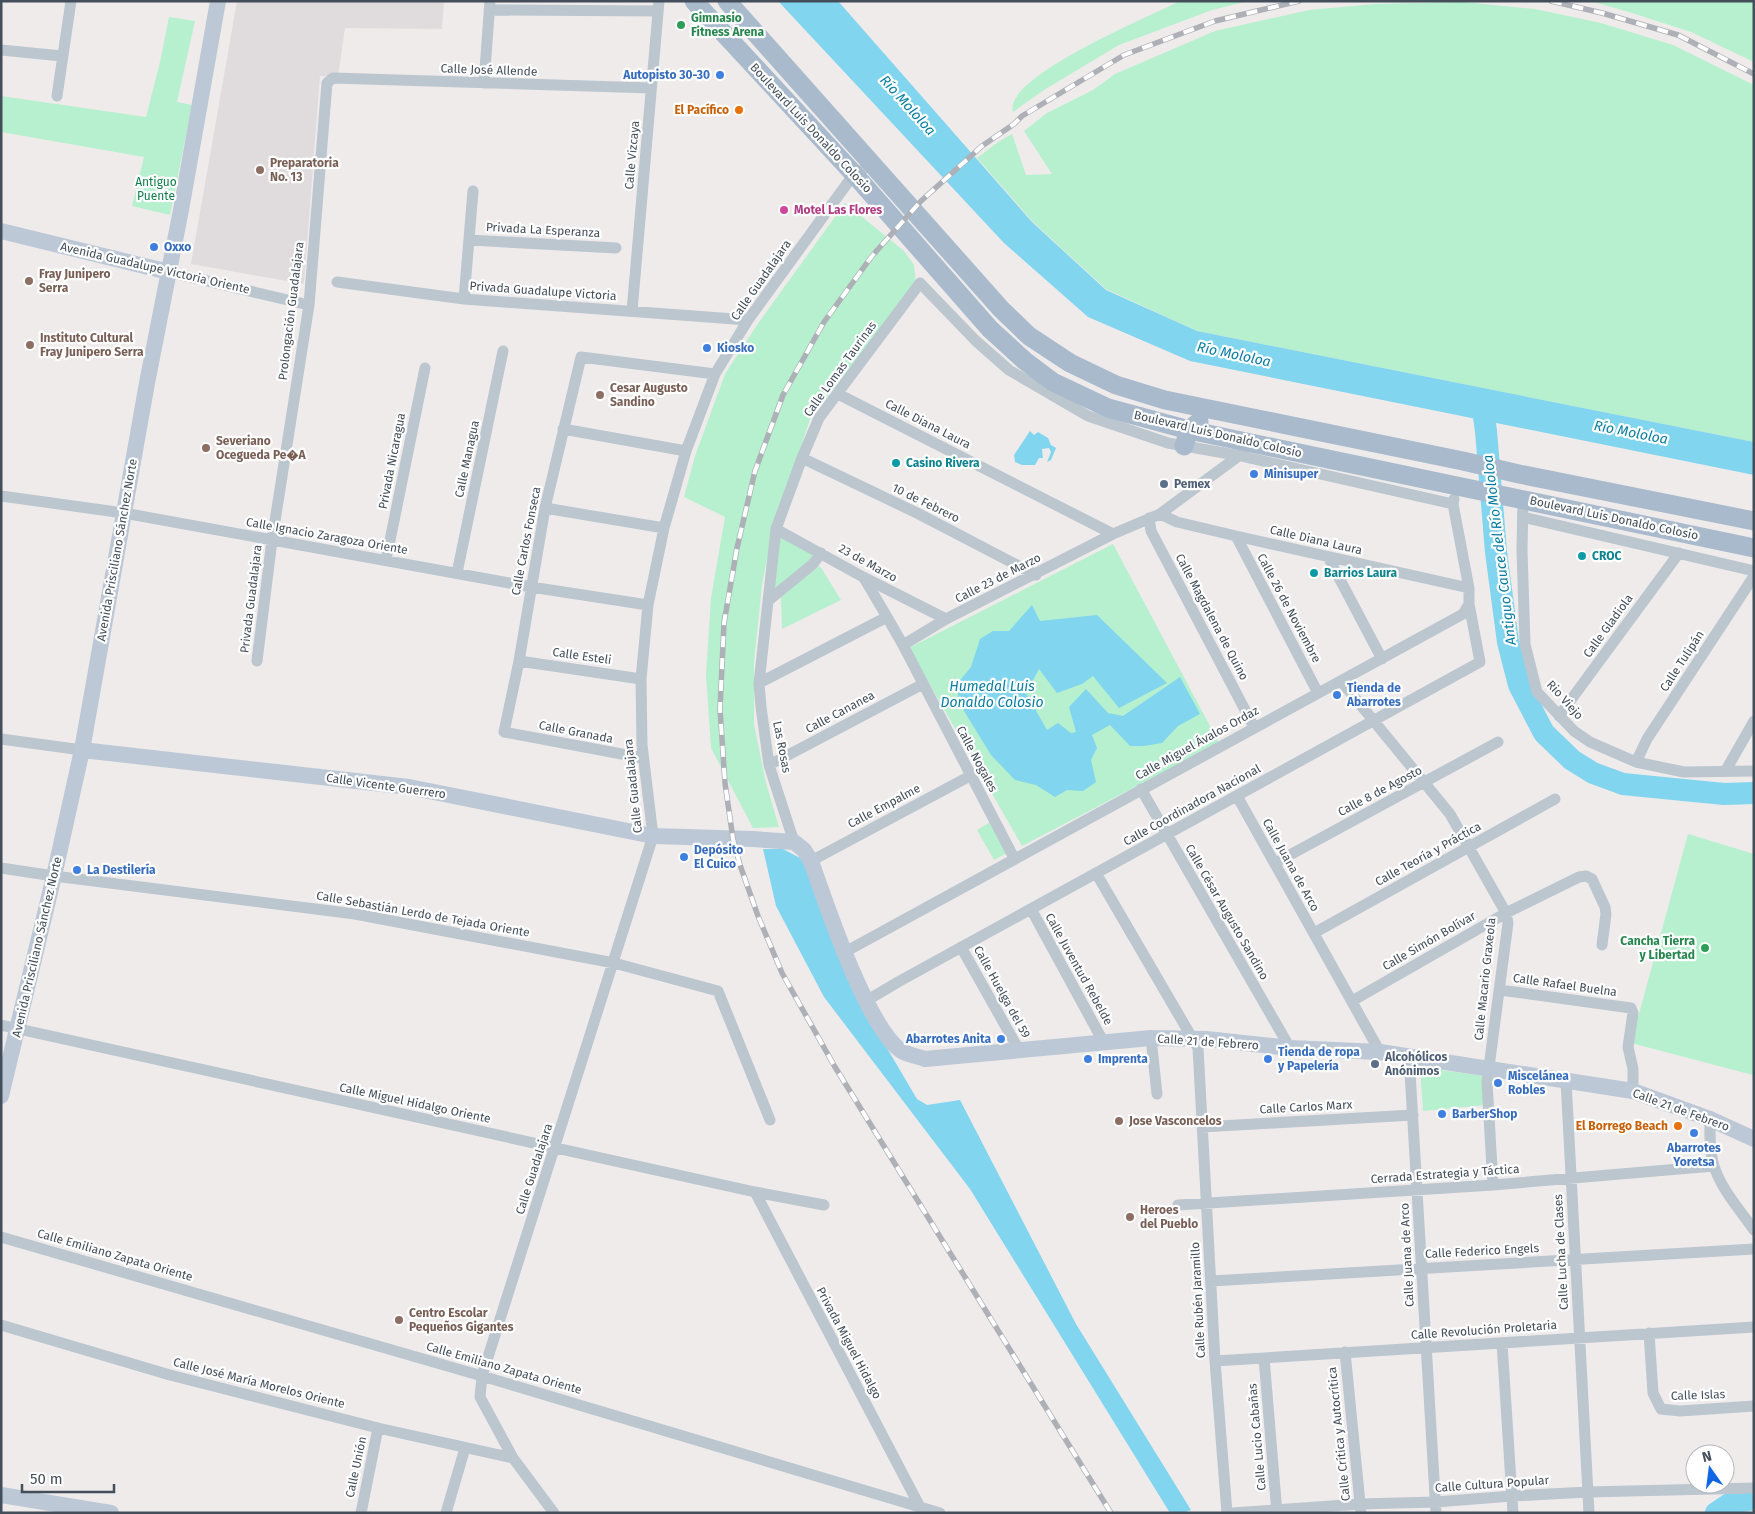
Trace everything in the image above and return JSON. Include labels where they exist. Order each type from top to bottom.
[{"type":"main road","name":"Boulevard Luis Donaldo Colosio","points":[[694,1],[854,174],[990,329],[1025,361],[1053,382],[1108,408],[1186,438],[1461,486],[1521,505],[1700,536],[1754,548]]},
{"type":"main road","name":"Boulevard Luis Donaldo Colosio","points":[[726,1],[1001,309],[1029,336],[1070,364],[1116,386],[1165,400],[1519,474],[1754,520]]},
{"type":"main road","points":[[1186,438],[1204,419],[1214,418],[1250,426],[1270,423]]},
{"type":"street","points":[[57,96],[71,1]]},
{"type":"street","name":"Avenida Prisciliano Sánchez Norte","points":[[1,1096],[82,750],[218,1]]},
{"type":"street","points":[[484,84],[490,6],[658,6]]},
{"type":"street","name":"Calle Vizcaya","points":[[632,311],[658,6]]},
{"type":"street","points":[[1,50],[62,56]]},
{"type":"street","name":"Calle José Allende","points":[[327,84],[333,78],[651,88]]},
{"type":"street","name":"Prolongación Guadalajara","points":[[272,540],[308,305],[327,84]]},
{"type":"street","name":"Calle Guadalajara","points":[[554,1513],[513,1458],[480,1397],[482,1376],[556,1148],[653,836],[643,758],[641,679],[648,606],[664,528],[686,451],[715,374],[748,320],[854,174],[873,164]]},
{"type":"street","points":[[464,299],[473,191]]},
{"type":"street","name":"Avenida Guadalupe Victoria Oriente","points":[[1,231],[308,305]]},
{"type":"street","name":"Privada La Esperanza","points":[[469,240],[616,248]]},
{"type":"street","name":"Privada Guadalupe Victoria","points":[[336,282],[464,299],[748,320]]},
{"type":"street","name":"Boulevard Luis Donaldo Colosio","points":[[920,283],[976,340],[1009,370],[1042,391],[1088,416],[1168,443],[1186,438]]},
{"type":"street","name":"Calle Lomas Taurinas","points":[[759,683],[776,529],[802,458],[819,418],[920,283]]},
{"type":"street","name":"Calle Managua","points":[[457,573],[503,351]]},
{"type":"street","name":"Calle Carlos Fonseca","points":[[504,732],[519,661],[545,508],[581,357],[715,374]]},
{"type":"street","name":"Privada Nicaragua","points":[[386,560],[425,368]]},
{"type":"street","name":"Calle Diana Laura","points":[[838,394],[1113,534]]},
{"type":"street","points":[[563,430],[686,451]]},
{"type":"street","name":"Boulevard Luis Donaldo Colosio","points":[[1247,449],[1453,504]]},
{"type":"street","name":"Calle 23 de Marzo","points":[[903,645],[946,620],[1113,534],[1154,516],[1247,449]]},
{"type":"street","name":"10 de Febrero","points":[[802,458],[918,514],[1036,575]]},
{"type":"street","points":[[1461,486],[1453,504],[1469,588],[1469,604]]},
{"type":"street","name":"Calle Ignacio Zaragoza Oriente","points":[[1,496],[124,513],[531,587],[648,606]]},
{"type":"street","name":"Boulevard Luis Donaldo Colosio","points":[[1521,505],[1660,549],[1754,571]]},
{"type":"street","name":"Rio Viejo","points":[[1521,505],[1525,644],[1537,692],[1574,731],[1590,742],[1636,762],[1684,772],[1754,771]]},
{"type":"street","points":[[545,508],[664,528]]},
{"type":"street","name":"Calle Diana Laura","points":[[1154,516],[1469,588]]},
{"type":"street","name":"Calle Magdalena de Quino","points":[[1154,516],[1151,531],[1254,727]]},
{"type":"street","name":"23 de Marzo","points":[[776,529],[946,620]]},
{"type":"street","name":"Calle 26 de Noviembre","points":[[1236,536],[1318,693]]},
{"type":"street","points":[[1660,549],[1700,536]]},
{"type":"street","name":"Privada Guadalajara","points":[[257,661],[272,540]]},
{"type":"street","points":[[769,600],[813,564],[821,553]]},
{"type":"street","name":"Calle Gladiola","points":[[1559,716],[1679,553]]},
{"type":"street","points":[[1328,557],[1382,659]]},
{"type":"street","name":"Calle Tulipán","points":[[1636,762],[1647,740],[1754,576]]},
{"type":"street","points":[[863,577],[903,645]]},
{"type":"street","name":"Calle Miguel Ávalos Ordaz","points":[[845,952],[1463,614],[1469,604]]},
{"type":"street","name":"Calle Coordinadora Nacional","points":[[866,1001],[1480,662],[1469,604]]},
{"type":"street","points":[[759,683],[888,617]]},
{"type":"street","name":"Calle Nogales","points":[[903,645],[1014,858]]},
{"type":"street","name":"Calle Esteli","points":[[519,661],[641,679]]},
{"type":"street","name":"Calle Macario Graxeola","points":[[1341,681],[1450,814],[1506,913],[1508,923],[1487,1082],[1493,1185]]},
{"type":"street","name":"Las Rosas","points":[[759,683],[769,765],[794,842]]},
{"type":"street","name":"Calle Cananea","points":[[769,765],[923,684]]},
{"type":"street","points":[[1726,770],[1754,721]]},
{"type":"street","name":"Calle Granada","points":[[504,732],[643,758]]},
{"type":"street","name":"Calle Vicente Guerrero","points":[[1,739],[409,787],[653,836],[794,842]]},
{"type":"street","name":"Calle 8 de Agosto","points":[[1275,863],[1498,742]]},
{"type":"street","name":"Calle Empalme","points":[[811,861],[970,776]]},
{"type":"street","name":"Calle César Augusto Sandino","points":[[1142,789],[1290,1048]]},
{"type":"street","name":"Calle Juana de Arco","points":[[1237,796],[1380,1052]]},
{"type":"street","name":"Calle Teoría y Práctica","points":[[1314,933],[1555,799]]},
{"type":"street","name":"Calle 21 de Febrero","points":[[794,842],[804,850],[811,861],[845,952],[866,1001],[886,1036],[901,1050],[925,1059],[1151,1038],[1193,1039],[1290,1048],[1380,1052],[1633,1091],[1710,1118],[1754,1139]]},
{"type":"street","name":"Calle Sebastián Lerdo de Tejada Oriente","points":[[1,868],[355,914],[614,963],[718,990],[770,1120]]},
{"type":"street","name":"Calle Rubén Jaramillo","points":[[1096,873],[1198,1048],[1215,1361],[1227,1513]]},
{"type":"street","name":"Calle Simón Bolívar","points":[[1352,1002],[1506,913],[1579,877],[1586,876],[1592,879],[1605,906],[1606,914],[1602,946]]},
{"type":"street","name":"Calle Juventud Rebelde","points":[[1031,909],[1104,1043]]},
{"type":"street","name":"Calle Huelga del 59","points":[[961,947],[1019,1050]]},
{"type":"street","name":"Calle Rafael Buelna","points":[[1500,990],[1630,1008],[1634,1013],[1628,1046],[1633,1069],[1633,1091]]},
{"type":"street","name":"Calle Miguel Hidalgo Oriente","points":[[1,1025],[755,1192],[824,1205]]},
{"type":"street","points":[[1151,1038],[1157,1094]]},
{"type":"street","name":"Calle Juana de Arco","points":[[1409,1055],[1436,1508]]},
{"type":"street","name":"Calle Lucha de Clases","points":[[1566,1081],[1589,1513]]},
{"type":"street","name":"Calle Carlos Marx","points":[[1202,1127],[1413,1115]]},
{"type":"street","points":[[1710,1118],[1710,1140],[1714,1166],[1723,1185],[1754,1230]]},
{"type":"street","name":"Cerrada Estrategia y Táctica","points":[[1178,1205],[1493,1185],[1714,1166]]},
{"type":"street","name":"Privada Miguel Hidalgo","points":[[755,1192],[920,1507]]},
{"type":"street","name":"Calle Emiliano Zapata Oriente","points":[[1,1237],[482,1376],[940,1513]]},
{"type":"street","name":"Calle Federico Engels","points":[[1211,1281],[1754,1249]]},
{"type":"street","name":"Calle José María Morelos Oriente","points":[[1,1325],[170,1375],[378,1428],[513,1458]]},
{"type":"street","name":"Calle Revolución Proletaria","points":[[1215,1361],[1754,1327]]},
{"type":"street","name":"Calle Islas","points":[[1649,1333],[1654,1393],[1661,1409],[1680,1410],[1754,1406]]},
{"type":"street","points":[[1502,1343],[1513,1513]]},
{"type":"street","name":"Calle Crítica y Autocrítica","points":[[1345,1352],[1360,1509]]},
{"type":"street","name":"Calle Lucio Cabañas","points":[[1264,1358],[1277,1511]]},
{"type":"street","name":"Calle Unión","points":[[360,1513],[378,1428]]},
{"type":"street","points":[[446,1513],[465,1448]]},
{"type":"street","name":"Calle Cultura Popular","points":[[1232,1513],[1436,1508],[1512,1496],[1754,1488]]},
{"type":"street","points":[[1,1495],[111,1513]]},
{"type":"street","points":[[543,1513],[546,1501]]},
{"type":"shaded area","name":"Preparatoria No. 13","points":[[237,1],[444,1],[442,29],[345,28],[338,76],[320,76],[304,284],[191,264]]},
{"type":"green space","points":[[1180,1],[1249,1],[1212,10],[1119,45],[1044,90],[1013,112],[1016,98],[1031,82],[1054,65],[1112,33]]},
{"type":"green space","points":[[1590,1],[1754,1],[1754,62],[1691,32]]},
{"type":"green space","points":[[1463,2],[1535,9],[1601,23],[1673,45],[1754,85],[1754,442],[1197,331],[1106,289],[1033,222],[977,158],[1012,134],[1026,175],[1052,174],[1024,131],[1047,113],[1093,90],[1115,74],[1215,31],[1309,10],[1375,4]]},
{"type":"green space","name":"Antiguo Puente","points":[[169,17],[195,21],[177,102],[192,105],[170,215],[132,206],[144,157],[1,132],[1,96],[146,117]]},
{"type":"green space","points":[[845,203],[904,251],[914,265],[916,285],[810,419],[771,538],[762,585],[754,662],[754,724],[766,783],[779,827],[753,828],[711,748],[706,675],[711,598],[725,517],[684,497],[695,456],[725,374],[757,325]]},
{"type":"green space","points":[[779,533],[817,553],[773,595]]},
{"type":"green space","points":[[1113,544],[1219,743],[1022,846],[909,648]]},
{"type":"green space","points":[[820,566],[841,600],[782,629],[781,597]]},
{"type":"green space","points":[[992,821],[1009,852],[994,860],[977,830]]},
{"type":"green space","name":"Cancha Tierra y Libertad","points":[[1688,834],[1754,854],[1753,1075],[1631,1043]]},
{"type":"green space","points":[[1420,1067],[1484,1076],[1486,1105],[1423,1111]]},
{"type":"water","name":"Río Mololoa","points":[[778,1],[838,1],[1032,222],[1106,290],[1197,331],[1754,442],[1754,475],[1190,361],[1088,317],[1004,243]]},
{"type":"water","points":[[1030,431],[1034,435],[1038,432],[1048,438],[1051,445],[1056,448],[1051,460],[1047,462],[1051,452],[1049,448],[1042,449],[1043,458],[1039,458],[1035,465],[1022,465],[1015,462],[1014,455]]},
{"type":"water","name":"Humedal Luis Donaldo Colosio","points":[[1032,605],[1040,621],[1097,615],[1167,683],[1119,708],[1093,676],[1082,684],[1057,693],[1039,669],[1026,693],[1047,730],[1058,723],[1071,733],[1076,732],[1069,707],[1086,689],[1108,713],[1123,716],[1180,677],[1200,714],[1178,726],[1162,743],[1130,746],[1110,725],[1092,735],[1097,748],[1091,760],[1096,782],[1083,791],[1067,790],[1055,797],[1036,785],[1015,780],[991,755],[959,703],[957,684],[971,667],[980,639],[993,631],[1009,631]]},
{"type":"water","points":[[763,849],[783,849],[802,859],[871,1021],[917,1099],[927,1105],[960,1100],[1076,1324],[1191,1510],[1183,1513],[1170,1513],[970,1189],[824,997],[776,906]]},
{"type":"waterway","name":"Antiguo Cauce del Río Mololoa","points":[[1482,403],[1496,552],[1508,642],[1519,685],[1544,733],[1572,760],[1593,773],[1623,784],[1724,794],[1754,793]]},
{"type":"waterway","name":"Antiguo Cauce del Río Mololoa","points":[[1716,1513],[1731,1503],[1754,1499]]},
{"type":"railway","points":[[1111,1513],[835,1067],[782,973],[758,916],[733,839],[725,783],[720,709],[724,623],[737,548],[755,471],[783,395],[824,322],[872,256],[921,201],[982,146],[1014,124],[1022,116],[1124,55],[1215,21],[1299,1]]},
{"type":"railway","points":[[1551,1],[1602,13],[1678,35],[1754,74]]},
{"type":"place","name":"Gimnasio Fitness Arena","points":[[681,25]]},
{"type":"place","name":"Autopisto 30-30","points":[[720,75]]},
{"type":"place","name":"El Pacífico","points":[[739,110]]},
{"type":"place","name":"Preparatoria No. 13","points":[[260,170]]},
{"type":"place","name":"Motel Las Flores","points":[[784,210]]},
{"type":"place","name":"Oxxo","points":[[154,247]]},
{"type":"place","name":"Fray Junipero Serra","points":[[29,281]]},
{"type":"place","name":"Instituto Cultural Fray Junipero Serra","points":[[30,345]]},
{"type":"place","name":"Kiosko","points":[[707,348]]},
{"type":"place","name":"Cesar Augusto Sandino","points":[[600,395]]},
{"type":"place","name":"Severiano Ocegueda Pe�A","points":[[206,448]]},
{"type":"place","name":"Casino Rivera","points":[[896,463]]},
{"type":"place","name":"Minisuper","points":[[1254,474]]},
{"type":"place","name":"Pemex","points":[[1164,484]]},
{"type":"place","name":"CROC","points":[[1582,556]]},
{"type":"place","name":"Barrios Laura","points":[[1314,573]]},
{"type":"place","name":"Tienda de Abarrotes","points":[[1337,695]]},
{"type":"place","name":"Depósito El Cuico","points":[[684,857]]},
{"type":"place","name":"La Destilería","points":[[77,870]]},
{"type":"place","name":"Cancha Tierra y Libertad","points":[[1705,948]]},
{"type":"place","name":"Abarrotes Anita","points":[[1001,1039]]},
{"type":"place","name":"Imprenta","points":[[1088,1059]]},
{"type":"place","name":"Tienda de ropa y Papelería","points":[[1268,1059]]},
{"type":"place","name":"Alcohólicos Anónimos","points":[[1375,1064]]},
{"type":"place","name":"Miscelánea Robles","points":[[1498,1083]]},
{"type":"place","name":"BarberShop","points":[[1442,1114]]},
{"type":"place","name":"Jose Vasconcelos","points":[[1119,1121]]},
{"type":"place","name":"El Borrego Beach","points":[[1678,1126]]},
{"type":"place","name":"Abarrotes Yoretsa","points":[[1694,1133]]},
{"type":"place","name":"Heroes del Pueblo","points":[[1130,1217]]},
{"type":"place","name":"Centro Escolar Pequeños Gigantes","points":[[399,1320]]}]
